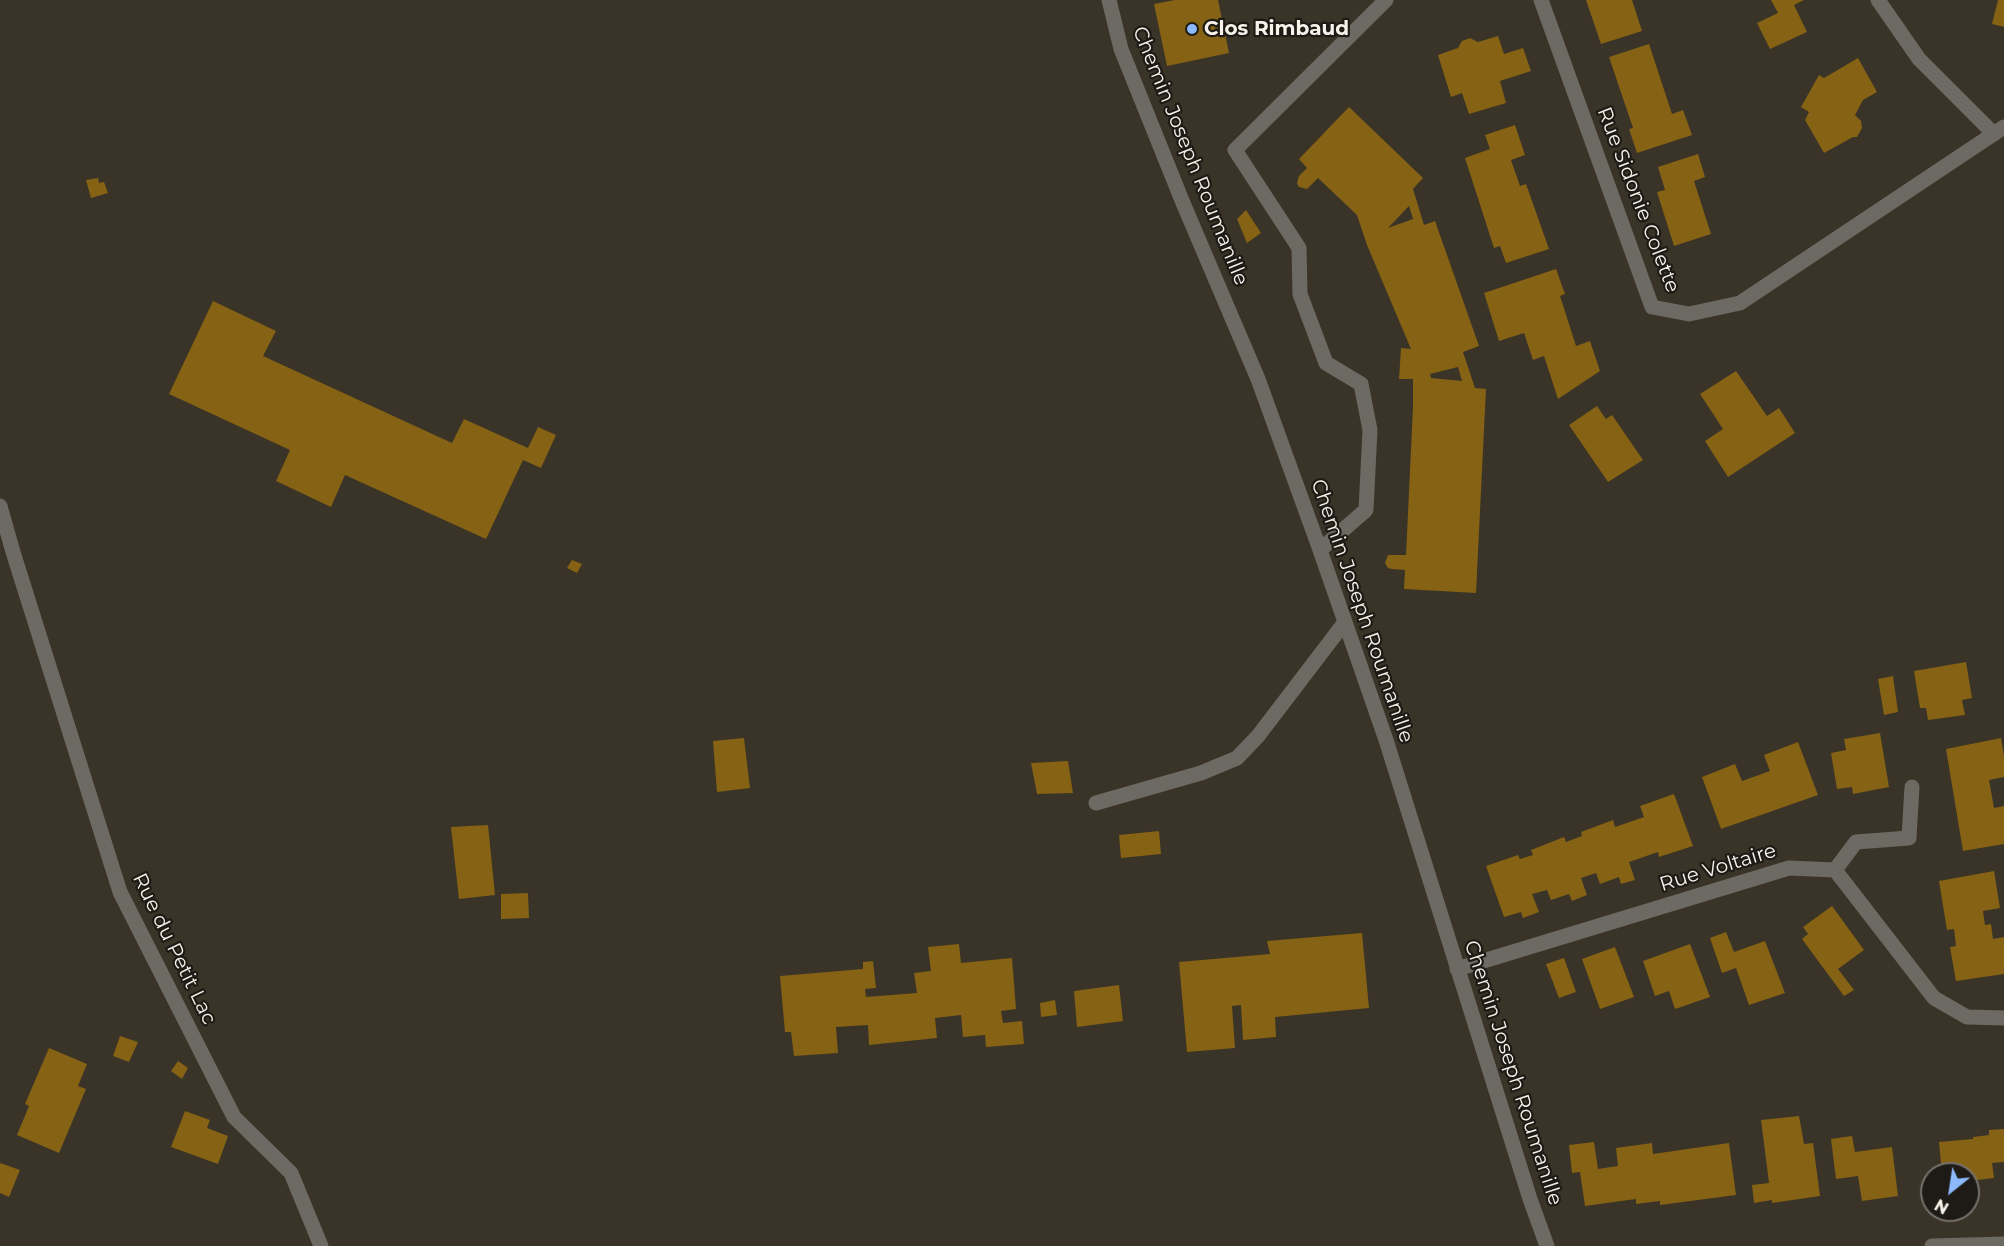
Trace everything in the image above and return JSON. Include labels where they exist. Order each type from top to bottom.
[{"type":"street","name":"Chemin Joseph Roumanille","points":[[1109,0],[1121,49],[1258,380],[1320,550],[1386,740],[1547,1246]]},
{"type":"street","points":[[1320,550],[1366,510],[1370,430],[1361,384],[1326,363],[1299,294],[1299,248],[1235,150],[1386,0]]},
{"type":"street","name":"Rue Sidonie Colette","points":[[1541,0],[1652,307],[1689,314],[1740,303],[1999,131]]},
{"type":"street","points":[[1878,0],[1919,59],[1999,131]]},
{"type":"street","name":"Rue du Petit Lac","points":[[0,506],[120,892],[234,1117],[291,1173],[321,1246]]},
{"type":"street","points":[[1096,803],[1201,773],[1237,758],[1258,736],[1345,622]]},
{"type":"street","points":[[1912,787],[1909,838],[1856,842],[1835,870],[1934,998],[1967,1017],[2004,1018]]},
{"type":"street","name":"Rue Voltaire","points":[[1457,969],[1789,868],[1835,870]]},
{"type":"street","points":[[1932,1246],[2004,1244]]},
{"type":"building","name":"Clos Rimbaud","points":[[1175,0],[1218,0],[1229,53],[1167,66],[1154,4]]},
{"type":"building","points":[[1586,0],[1632,0],[1642,31],[1601,44]]},
{"type":"building","points":[[1771,0],[1804,0],[1794,5],[1807,32],[1770,49],[1757,23],[1778,13]]},
{"type":"building","points":[[1998,0],[2004,0],[2004,27],[1992,24]]},
{"type":"building","points":[[1498,36],[1504,54],[1523,48],[1531,71],[1500,81],[1506,103],[1469,114],[1462,93],[1451,97],[1438,55],[1458,48],[1462,41],[1470,38],[1478,42]]},
{"type":"building","points":[[1649,44],[1672,114],[1683,110],[1692,135],[1637,153],[1629,129],[1633,128],[1609,57]]},
{"type":"building","points":[[1858,58],[1877,92],[1863,100],[1855,115],[1861,121],[1862,128],[1857,137],[1824,153],[1805,120],[1809,112],[1801,107],[1819,75],[1824,78]]},
{"type":"building","points":[[1349,107],[1423,178],[1413,189],[1424,225],[1435,221],[1479,346],[1463,352],[1475,388],[1486,389],[1476,593],[1404,589],[1405,570],[1388,568],[1385,563],[1388,555],[1406,555],[1413,379],[1399,379],[1401,348],[1411,349],[1367,245],[1357,215],[1318,178],[1307,189],[1299,187],[1297,183],[1299,176],[1307,168],[1299,159]],"holes":[[[1409,206],[1413,219],[1388,228]],[[1458,367],[1462,381],[1431,378],[1430,374]]]},
{"type":"building","points":[[1515,125],[1525,155],[1511,160],[1520,186],[1526,184],[1549,249],[1506,263],[1500,246],[1494,248],[1465,158],[1490,149],[1485,135]]},
{"type":"building","points":[[1698,154],[1705,177],[1694,181],[1711,234],[1674,246],[1657,192],[1665,190],[1658,167]]},
{"type":"building","points":[[98,178],[99,183],[104,182],[108,193],[91,198],[86,180]]},
{"type":"building","points":[[1246,210],[1261,233],[1247,243],[1237,219]]},
{"type":"building","points":[[1556,269],[1565,294],[1560,296],[1576,346],[1590,341],[1600,371],[1558,399],[1544,356],[1533,360],[1524,333],[1499,341],[1484,293]]},
{"type":"building","points":[[213,301],[276,331],[263,356],[452,443],[464,419],[528,448],[538,427],[556,435],[541,468],[523,460],[486,539],[345,475],[331,507],[276,481],[290,450],[169,394]]},
{"type":"building","points":[[1736,371],[1767,416],[1779,408],[1795,433],[1728,477],[1705,441],[1723,429],[1700,394]]},
{"type":"building","points":[[1597,406],[1606,419],[1612,415],[1643,460],[1608,482],[1569,425]]},
{"type":"building","points":[[572,560],[582,564],[577,573],[567,568]]},
{"type":"building","points":[[1966,662],[1972,698],[1962,700],[1965,715],[1928,720],[1926,708],[1920,708],[1914,671]]},
{"type":"building","points":[[1893,676],[1898,712],[1884,715],[1878,679]]},
{"type":"building","points":[[1880,733],[1889,787],[1853,794],[1852,787],[1837,789],[1831,753],[1846,750],[1844,739]]},
{"type":"building","points":[[744,738],[750,788],[717,792],[713,741]]},
{"type":"building","points":[[2001,738],[2004,777],[1989,780],[1994,808],[2004,806],[2004,844],[1963,851],[1946,749]]},
{"type":"building","points":[[1798,742],[1818,795],[1721,829],[1702,777],[1735,764],[1742,781],[1770,771],[1764,755]]},
{"type":"building","points":[[1068,761],[1073,793],[1037,794],[1031,763]]},
{"type":"building","points":[[1674,794],[1693,846],[1659,857],[1658,852],[1629,862],[1635,880],[1621,884],[1619,877],[1600,884],[1596,873],[1581,878],[1587,895],[1572,901],[1569,894],[1551,900],[1547,890],[1532,894],[1539,912],[1523,918],[1521,912],[1504,917],[1486,866],[1518,855],[1520,859],[1533,855],[1531,850],[1564,837],[1566,842],[1582,836],[1581,832],[1613,820],[1615,827],[1644,817],[1640,806]]},
{"type":"building","points":[[488,825],[495,895],[459,899],[451,827]]},
{"type":"building","points":[[1159,831],[1161,854],[1121,858],[1119,835]]},
{"type":"building","points":[[1994,871],[2000,908],[1983,911],[1985,925],[1991,924],[1993,939],[2004,937],[2004,974],[1956,981],[1950,947],[1956,946],[1954,929],[1947,930],[1939,881]]},
{"type":"building","points":[[528,893],[529,918],[501,919],[501,894]]},
{"type":"building","points":[[1832,906],[1864,950],[1838,969],[1854,990],[1844,996],[1802,939],[1808,934],[1803,927]]},
{"type":"building","points":[[1726,932],[1734,952],[1765,941],[1785,993],[1749,1005],[1736,968],[1722,973],[1710,938]]},
{"type":"building","points":[[1362,933],[1369,1008],[1275,1017],[1276,1037],[1243,1040],[1241,1005],[1232,1006],[1235,1048],[1187,1052],[1179,962],[1270,954],[1267,941]]},
{"type":"building","points":[[959,944],[961,963],[1012,958],[1016,1009],[1001,1011],[1003,1023],[1022,1021],[1024,1044],[986,1047],[985,1035],[963,1037],[961,1015],[935,1018],[937,1038],[869,1045],[868,1025],[836,1027],[838,1053],[794,1056],[791,1032],[785,1032],[780,976],[863,969],[863,962],[873,961],[876,988],[865,989],[866,997],[917,993],[914,973],[931,971],[928,947]]},
{"type":"building","points":[[1690,944],[1710,997],[1675,1009],[1669,991],[1655,996],[1643,961]]},
{"type":"building","points":[[1615,947],[1634,997],[1600,1009],[1582,959]]},
{"type":"building","points":[[1564,958],[1576,992],[1559,998],[1546,964]]},
{"type":"building","points":[[1119,985],[1123,1021],[1077,1027],[1074,991]]},
{"type":"building","points":[[1055,1000],[1057,1015],[1041,1017],[1040,1003]]},
{"type":"building","points":[[120,1036],[138,1042],[129,1062],[113,1056]]},
{"type":"building","points":[[49,1048],[87,1064],[78,1086],[86,1089],[59,1153],[17,1135],[29,1106],[25,1104]]},
{"type":"building","points":[[178,1061],[188,1068],[182,1079],[171,1071]]},
{"type":"building","points":[[185,1111],[210,1120],[207,1128],[228,1136],[218,1164],[171,1147]]},
{"type":"building","points":[[1799,1116],[1804,1144],[1813,1143],[1820,1196],[1772,1203],[1772,1200],[1754,1203],[1752,1185],[1769,1183],[1761,1120]]},
{"type":"building","points":[[2004,1129],[2004,1162],[1992,1163],[1994,1178],[1980,1180],[1980,1162],[1941,1162],[1939,1142],[1973,1139],[1973,1137],[1989,1135],[1989,1130]]},
{"type":"building","points":[[1852,1136],[1855,1152],[1892,1147],[1898,1196],[1862,1201],[1858,1176],[1836,1179],[1831,1139]]},
{"type":"building","points":[[1594,1142],[1598,1169],[1618,1166],[1616,1148],[1652,1143],[1653,1154],[1729,1143],[1736,1195],[1660,1205],[1660,1201],[1636,1204],[1636,1199],[1585,1206],[1580,1172],[1572,1173],[1569,1145]]},
{"type":"building","points":[[0,1163],[20,1170],[9,1197],[0,1193]]},
{"type":"place","name":"Clos Rimbaud","points":[[1192,29]]}]
